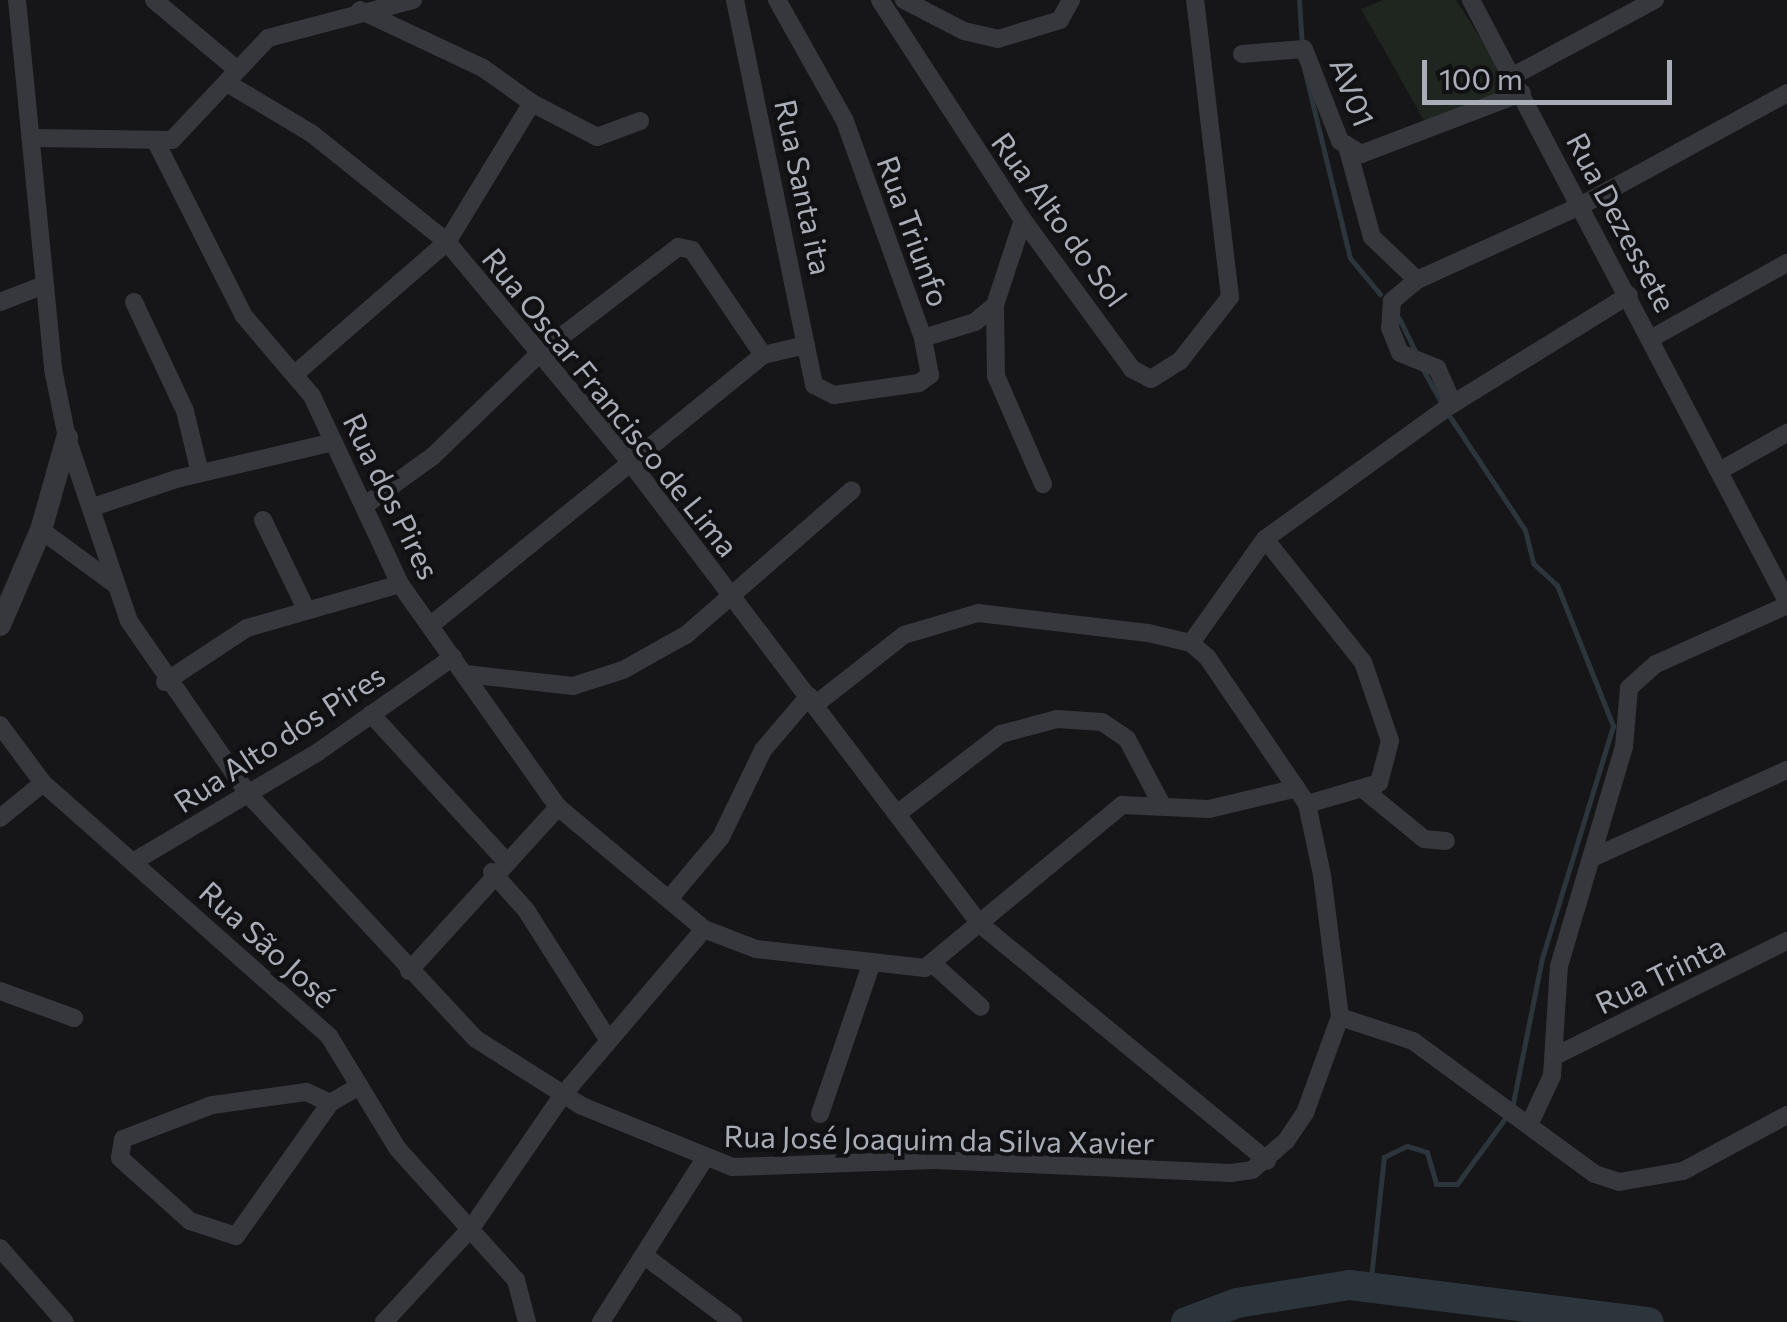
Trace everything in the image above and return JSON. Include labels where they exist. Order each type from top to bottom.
[{"type":"street","name":"Rua José Joaquim da Silva Xavier","points":[[17,0],[33,138],[39,287],[67,438],[94,508],[116,585],[165,682],[249,795],[476,1039],[562,1096],[703,1162],[760,1169],[1043,1162],[1231,1174],[1266,1161]]},
{"type":"street","name":"Rua Oscar Francisco de Lima","points":[[154,0],[231,76],[311,133],[447,242],[627,458],[980,924],[1266,1161]]},
{"type":"street","points":[[33,138],[156,142],[184,134],[231,76],[286,29],[408,0]]},
{"type":"street","name":"Rua Santa ita","points":[[736,0],[814,385]]},
{"type":"street","name":"Rua Triunfo","points":[[777,0],[837,102],[923,338],[930,375],[919,383],[834,395],[814,385]]},
{"type":"street","name":"Rua Alto do Sol","points":[[880,0],[1023,220],[1140,377],[1161,377],[1222,316],[1230,296],[1230,241],[1195,0]]},
{"type":"street","points":[[904,0],[964,31],[998,38],[1060,20],[1071,0]]},
{"type":"street","name":"Rua Dezessete","points":[[1472,0],[1721,470],[1787,603]]},
{"type":"street","name":"AV01","points":[[1242,54],[1300,47],[1348,150],[1376,152],[1518,84],[1655,0]]},
{"type":"street","points":[[360,10],[483,68],[532,103],[597,137],[640,121]]},
{"type":"street","points":[[1447,408],[1437,368],[1400,353],[1388,316],[1392,301],[1416,280],[1582,205],[1787,92]]},
{"type":"street","points":[[296,374],[447,242],[532,103]]},
{"type":"street","name":"Rua dos Pires","points":[[156,142],[244,316],[296,374],[334,442],[400,584],[558,807],[704,929],[756,949],[909,970],[933,964]]},
{"type":"street","points":[[1348,150],[1372,237],[1416,280]]},
{"type":"street","points":[[1023,220],[994,305],[996,376],[1042,484]]},
{"type":"street","points":[[364,506],[432,456],[540,353],[668,253],[686,247],[763,355]]},
{"type":"street","points":[[1652,338],[1787,263]]},
{"type":"street","points":[[0,302],[39,287]]},
{"type":"street","points":[[1191,643],[1265,538],[1447,408],[1629,295]]},
{"type":"street","points":[[134,302],[186,410],[200,473]]},
{"type":"street","points":[[923,338],[974,322],[994,305]]},
{"type":"street","points":[[431,625],[627,458],[763,355],[806,345]]},
{"type":"street","points":[[1721,470],[1787,433]]},
{"type":"street","points":[[0,625],[42,530],[67,438]]},
{"type":"street","points":[[94,508],[200,473],[334,442]]},
{"type":"street","points":[[466,674],[594,683],[686,635],[852,490]]},
{"type":"street","points":[[262,520],[306,609]]},
{"type":"street","points":[[42,530],[116,585]]},
{"type":"street","points":[[981,1007],[933,964],[1122,805],[1209,809],[1363,789],[1380,782],[1388,764],[1381,704],[1362,662],[1265,538]]},
{"type":"street","points":[[165,682],[247,628],[400,584]]},
{"type":"street","points":[[1524,1121],[1557,1056],[1557,980],[1624,747],[1629,688],[1656,664],[1787,603]]},
{"type":"street","points":[[669,899],[721,837],[763,750],[812,700],[904,635],[965,615],[1048,619],[1191,643],[1237,694],[1302,796],[1340,1017],[1305,1113],[1266,1161]]},
{"type":"street","name":"Rua Alto dos Pires","points":[[133,862],[249,795],[453,657]]},
{"type":"street","points":[[371,714],[498,866],[608,1038]]},
{"type":"street","points":[[897,814],[1001,734],[1057,718],[1102,722],[1128,740],[1162,805]]},
{"type":"street","name":"Rua São José","points":[[0,726],[42,782],[314,1019],[414,1170],[472,1227],[516,1280],[527,1322]]},
{"type":"street","points":[[1594,857],[1787,770]]},
{"type":"street","points":[[0,818],[42,782]]},
{"type":"street","points":[[1363,789],[1424,839],[1446,841]]},
{"type":"street","points":[[409,971],[498,866],[558,807]]},
{"type":"street","points":[[384,1322],[472,1227],[562,1096],[704,929]]},
{"type":"street","name":"Rua Trinta","points":[[1557,1056],[1787,941]]},
{"type":"street","points":[[820,1114],[871,965]]},
{"type":"street","points":[[0,992],[74,1018]]},
{"type":"street","points":[[1340,1017],[1412,1041],[1594,1174],[1620,1182],[1683,1171],[1787,1115]]},
{"type":"street","points":[[330,1104],[306,1092],[212,1106],[123,1139],[120,1158],[190,1220],[236,1236],[330,1104],[358,1086]]},
{"type":"street","points":[[601,1322],[646,1257],[703,1162]]},
{"type":"street","points":[[0,1248],[65,1322]]},
{"type":"street","points":[[646,1257],[732,1322]]},
{"type":"shaded area","points":[[1383,0],[1456,0],[1514,90],[1426,124],[1361,9]]},
{"type":"waterway","points":[[1299,0],[1302,47]]},
{"type":"waterway","points":[[1304,68],[1350,258],[1380,294]]},
{"type":"waterway","points":[[1399,318],[1415,351]]},
{"type":"waterway","points":[[1421,366],[1442,404]]},
{"type":"waterway","points":[[1448,414],[1525,530],[1533,563],[1557,585],[1613,726],[1542,958],[1512,1108]]},
{"type":"waterway","points":[[1370,1287],[1384,1157],[1407,1146],[1427,1152],[1436,1184],[1457,1184],[1506,1117]]},
{"type":"waterway","points":[[1186,1322],[1237,1303],[1350,1285],[1649,1322]]}]
